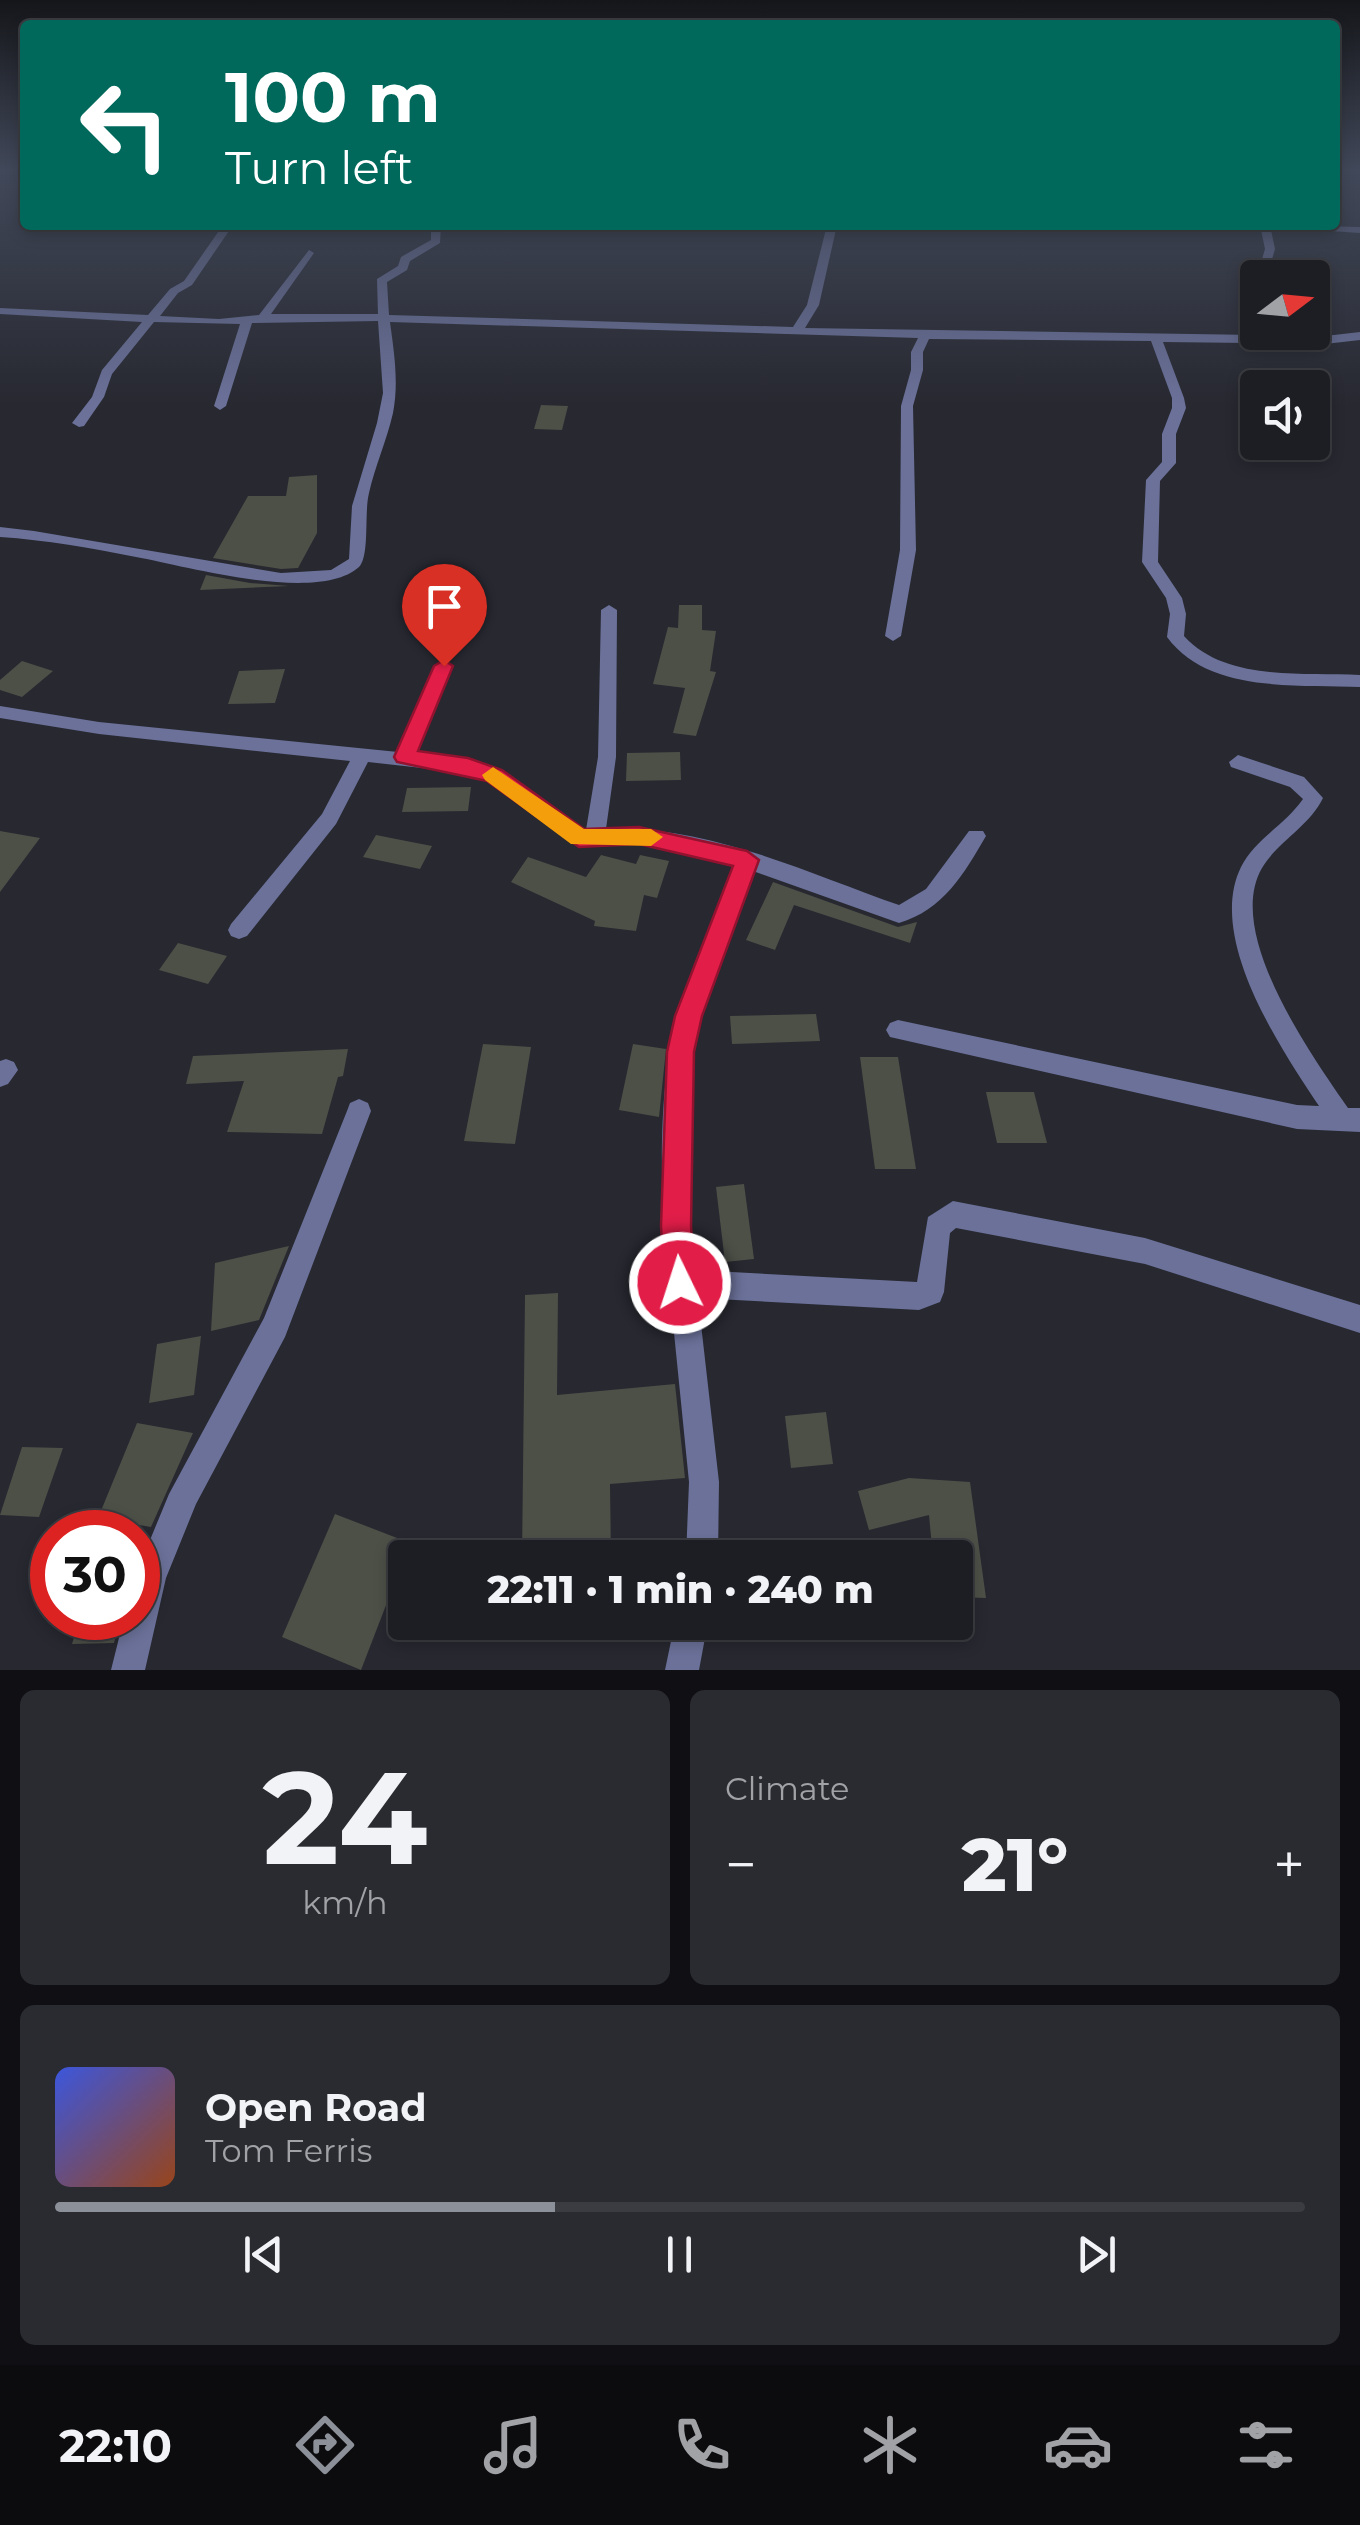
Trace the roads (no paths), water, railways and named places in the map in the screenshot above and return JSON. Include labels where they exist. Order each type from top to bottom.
[{"type":"street","points":[[79,423],[98,397],[106,373],[174,292],[188,284],[211,250]]},
{"type":"street","points":[[0,532],[88,544],[250,576],[330,573],[348,567],[359,554],[356,520],[386,412],[390,362],[383,330],[386,318],[381,281],[421,250]]},
{"type":"street","points":[[798,329],[813,305],[826,250]]},
{"type":"street","points":[[263,318],[309,253]]},
{"type":"street","points":[[813,305],[836,330]]},
{"type":"street","points":[[1,312],[247,320],[386,318],[925,335],[1324,340],[1360,336]]},
{"type":"street","points":[[220,406],[247,320]]},
{"type":"street","points":[[893,636],[904,592],[908,550],[907,406],[918,370],[917,352],[925,335]]},
{"type":"street","points":[[1155,336],[1179,408],[1170,434],[1169,463],[1153,480],[1150,562],[1174,598],[1178,614],[1175,637],[1190,653],[1222,668],[1281,678],[1360,681]]},
{"type":"street","points":[[595,839],[607,757],[609,610]]},
{"type":"street","points":[[405,757],[444,666]]},
{"type":"street","points":[[0,712],[99,728],[468,766],[495,775],[568,833],[595,839],[639,835],[747,860],[900,914],[914,912],[928,902],[976,836]]},
{"type":"street","points":[[239,930],[329,819],[363,754]]},
{"type":"street","points":[[1238,762],[1297,782],[1313,798],[1308,810],[1268,844],[1250,868],[1241,895],[1242,919],[1266,992],[1352,1120]]},
{"type":"street","points":[[702,1540],[704,1482],[676,1226],[680,1052],[688,1016],[747,860]]},
{"type":"street","points":[[898,1030],[1297,1117],[1352,1120]]},
{"type":"street","points":[[128,1670],[150,1578],[184,1494],[280,1314],[359,1111]]},
{"type":"street","points":[[680,1283],[919,1296],[930,1292],[934,1283],[937,1226],[953,1214],[1145,1251],[1360,1320]]},
{"type":"street","points":[[682,1670],[688,1640]]}]
